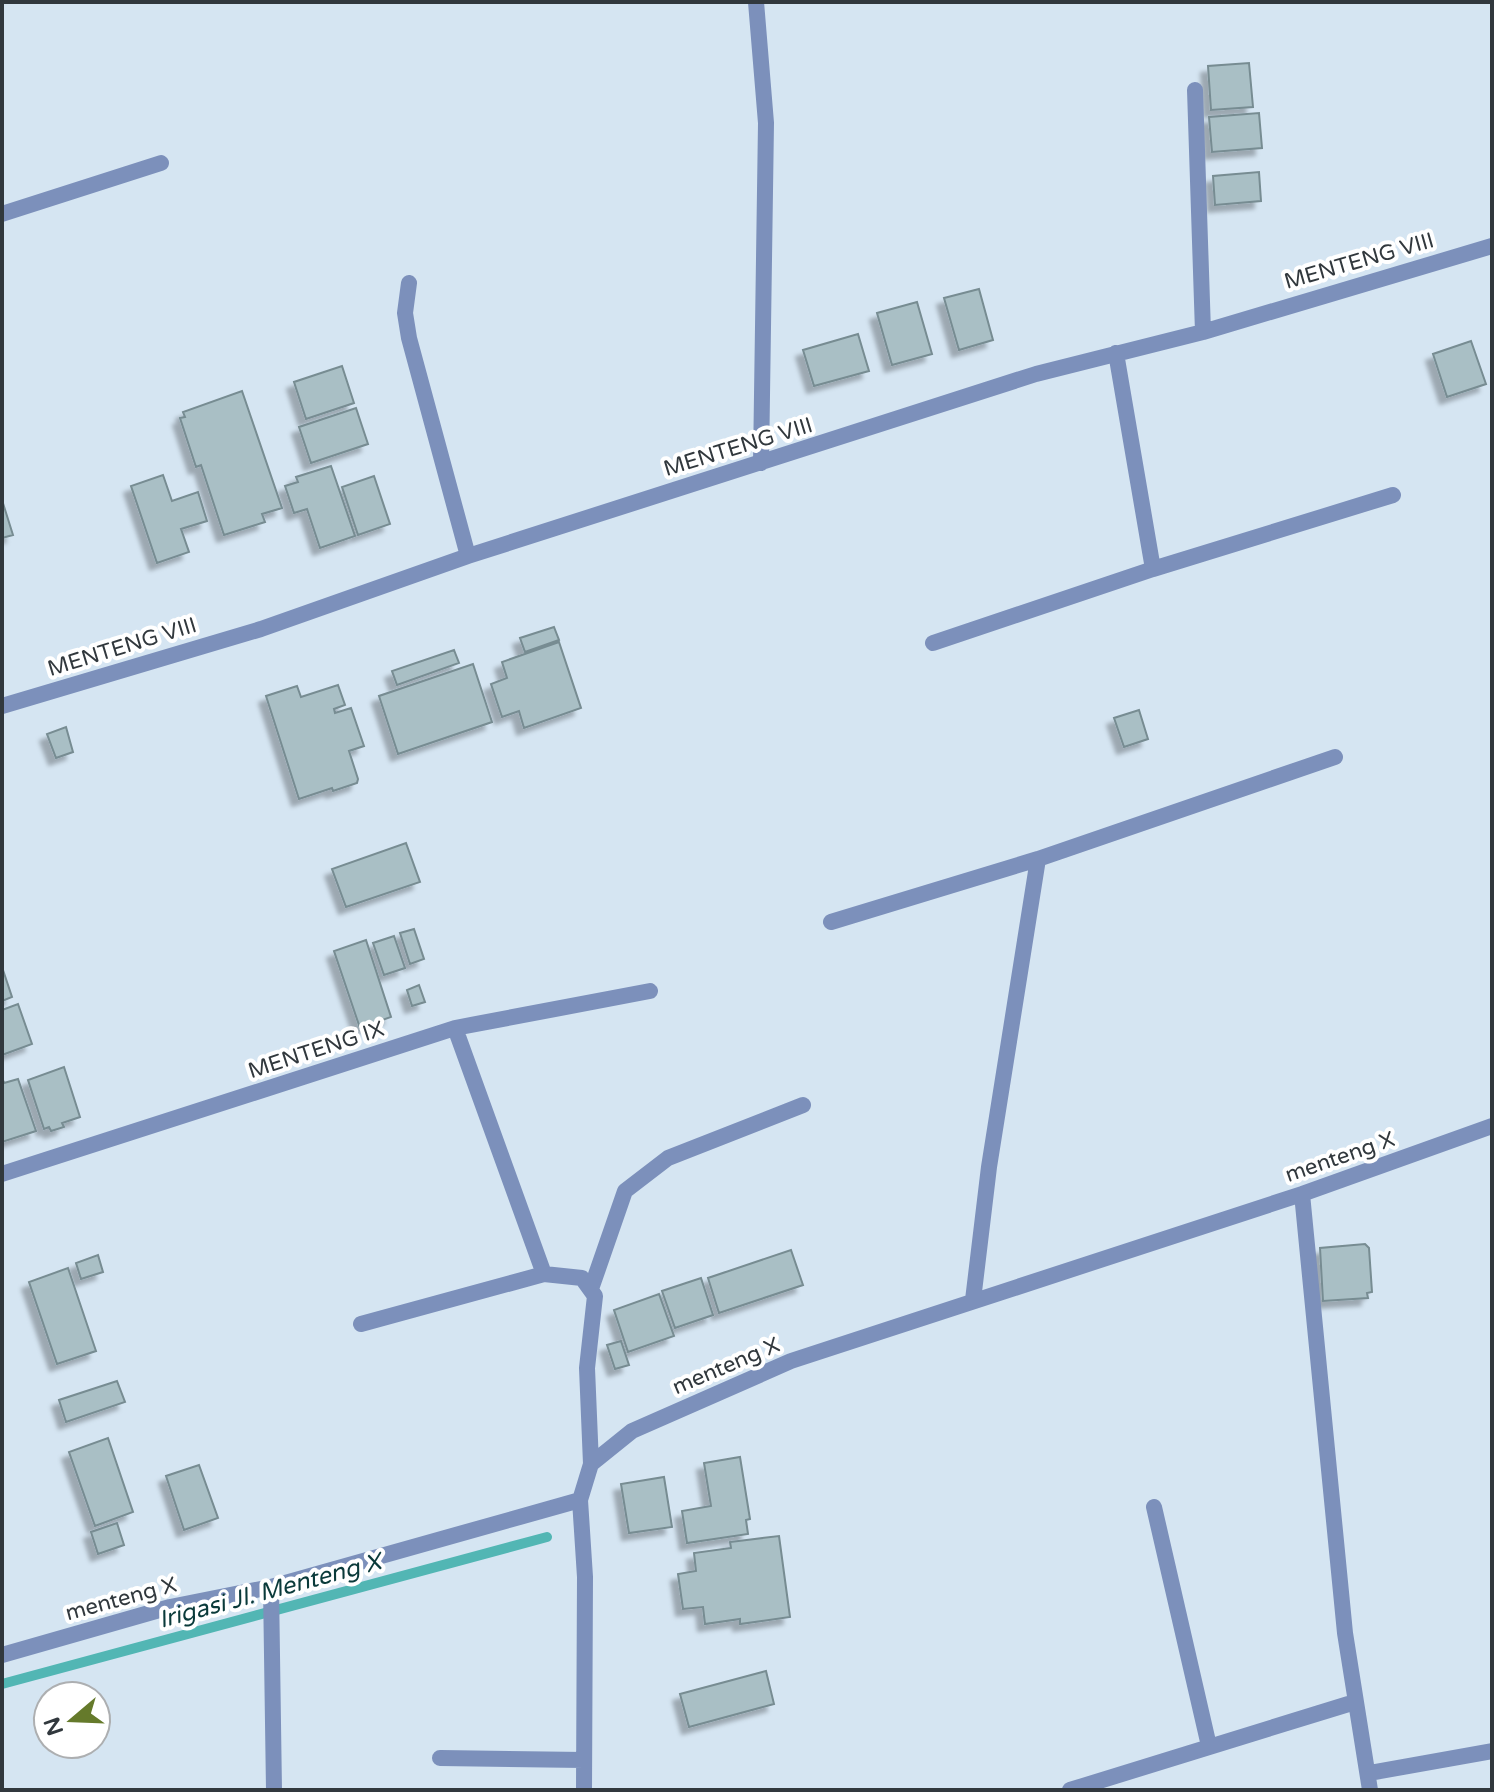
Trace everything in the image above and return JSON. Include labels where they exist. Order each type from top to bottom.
[{"type":"street","points":[[756,2],[766,123],[761,463]]},
{"type":"street","points":[[1195,90],[1203,332]]},
{"type":"street","points":[[2,214],[161,163]]},
{"type":"street","name":"MENTENG VIII","points":[[2,706],[261,629],[468,556],[1036,374],[1203,332],[1492,246]]},
{"type":"street","points":[[409,283],[405,313],[409,338],[468,556]]},
{"type":"street","points":[[1116,353],[1153,569]]},
{"type":"street","points":[[933,643],[1153,569],[1393,495]]},
{"type":"street","points":[[831,922],[1038,859],[1335,757]]},
{"type":"street","points":[[973,1300],[989,1167],[1038,859]]},
{"type":"street","name":"MENTENG IX","points":[[2,1174],[455,1028],[650,991]]},
{"type":"street","points":[[455,1028],[544,1274]]},
{"type":"street","points":[[584,1790],[585,1577],[580,1500],[591,1464],[587,1368],[594,1310],[591,1289],[625,1191],[668,1158],[803,1105]]},
{"type":"street","name":"menteng X","points":[[591,1464],[632,1431],[791,1361],[1302,1194],[1492,1126]]},
{"type":"street","points":[[1302,1194],[1345,1633],[1370,1790]]},
{"type":"street","points":[[361,1324],[544,1274],[582,1278],[591,1289]]},
{"type":"street","name":"menteng X","points":[[2,1655],[170,1607],[271,1587],[580,1500]]},
{"type":"street","points":[[1154,1507],[1209,1746]]},
{"type":"street","points":[[271,1587],[274,1790]]},
{"type":"street","points":[[1070,1790],[1355,1702]]},
{"type":"street","points":[[1369,1773],[1492,1751]]},
{"type":"street","points":[[440,1758],[584,1760]]},
{"type":"building","points":[[1249,63],[1253,107],[1211,110],[1208,66]]},
{"type":"building","points":[[1259,113],[1262,148],[1212,152],[1209,117]]},
{"type":"building","points":[[1259,172],[1261,201],[1215,205],[1213,176]]},
{"type":"building","points":[[979,289],[993,340],[959,350],[944,298]]},
{"type":"building","points":[[917,302],[932,354],[892,365],[877,313]]},
{"type":"building","points":[[858,334],[869,371],[814,386],[803,350]]},
{"type":"building","points":[[1471,341],[1486,384],[1447,397],[1433,354]]},
{"type":"building","points":[[342,366],[354,403],[306,419],[294,382]]},
{"type":"building","points":[[242,391],[282,508],[262,514],[265,522],[224,535],[201,465],[196,467],[180,418],[185,417],[183,412]]},
{"type":"building","points":[[356,408],[368,444],[311,463],[299,427]]},
{"type":"building","points":[[331,466],[355,536],[320,548],[307,509],[294,513],[285,486],[298,482],[296,477]]},
{"type":"building","points":[[163,475],[172,501],[198,492],[207,521],[181,529],[189,552],[157,563],[131,486]]},
{"type":"building","points":[[374,476],[390,524],[358,535],[342,487]]},
{"type":"building","points":[[2,500],[13,535],[2,538]]},
{"type":"building","points":[[554,627],[559,640],[525,652],[520,638]]},
{"type":"building","points":[[559,642],[581,708],[524,728],[519,711],[502,717],[491,684],[507,678],[502,662]]},
{"type":"building","points":[[454,650],[459,663],[397,685],[392,671]]},
{"type":"building","points":[[473,664],[492,722],[398,754],[379,696]]},
{"type":"building","points":[[338,685],[345,705],[334,709],[335,713],[351,708],[364,746],[349,751],[357,783],[299,799],[266,696],[297,686],[301,697]]},
{"type":"building","points":[[1139,710],[1148,739],[1124,747],[1114,718]]},
{"type":"building","points":[[66,727],[73,752],[56,758],[47,734]]},
{"type":"building","points":[[406,843],[420,882],[346,907],[332,869]]},
{"type":"building","points":[[414,929],[424,959],[410,964],[400,933]]},
{"type":"building","points":[[394,936],[405,968],[384,975],[373,943]]},
{"type":"building","points":[[366,940],[391,1017],[360,1028],[334,951]]},
{"type":"building","points":[[2,967],[12,997],[2,1001]]},
{"type":"building","points":[[419,985],[425,1002],[412,1006],[407,990]]},
{"type":"building","points":[[18,1004],[32,1044],[2,1055],[2,1010]]},
{"type":"building","points":[[64,1067],[80,1117],[62,1123],[64,1127],[51,1131],[49,1127],[44,1129],[28,1080]]},
{"type":"building","points":[[2,1077],[4,1083],[18,1079],[36,1131],[2,1142]]},
{"type":"building","points":[[1365,1244],[1369,1248],[1372,1292],[1367,1293],[1368,1298],[1323,1301],[1320,1248]]},
{"type":"building","points":[[791,1250],[803,1285],[719,1313],[708,1278]]},
{"type":"building","points":[[98,1255],[103,1272],[81,1279],[76,1263]]},
{"type":"building","points":[[68,1268],[96,1351],[57,1364],[29,1282]]},
{"type":"building","points":[[701,1278],[713,1315],[675,1328],[662,1291]]},
{"type":"building","points":[[659,1294],[674,1336],[628,1352],[614,1310]]},
{"type":"building","points":[[621,1341],[629,1365],[615,1369],[607,1345]]},
{"type":"building","points":[[117,1381],[125,1402],[66,1422],[59,1400]]},
{"type":"building","points":[[108,1438],[133,1512],[95,1526],[69,1452]]},
{"type":"building","points":[[740,1457],[750,1519],[746,1520],[748,1534],[687,1543],[682,1511],[711,1506],[704,1463]]},
{"type":"building","points":[[199,1465],[218,1518],[184,1530],[166,1476]]},
{"type":"building","points":[[664,1477],[672,1527],[629,1533],[621,1484]]},
{"type":"building","points":[[117,1523],[124,1545],[98,1554],[91,1532]]},
{"type":"building","points":[[779,1536],[790,1617],[740,1624],[740,1619],[705,1624],[703,1607],[683,1609],[678,1574],[696,1571],[694,1553],[731,1548],[730,1542]]},
{"type":"building","points":[[766,1671],[774,1704],[689,1727],[680,1694]]},
{"type":"waterway","name":"Irigasi Jl. Menteng X","points":[[2,1684],[547,1537]]}]
